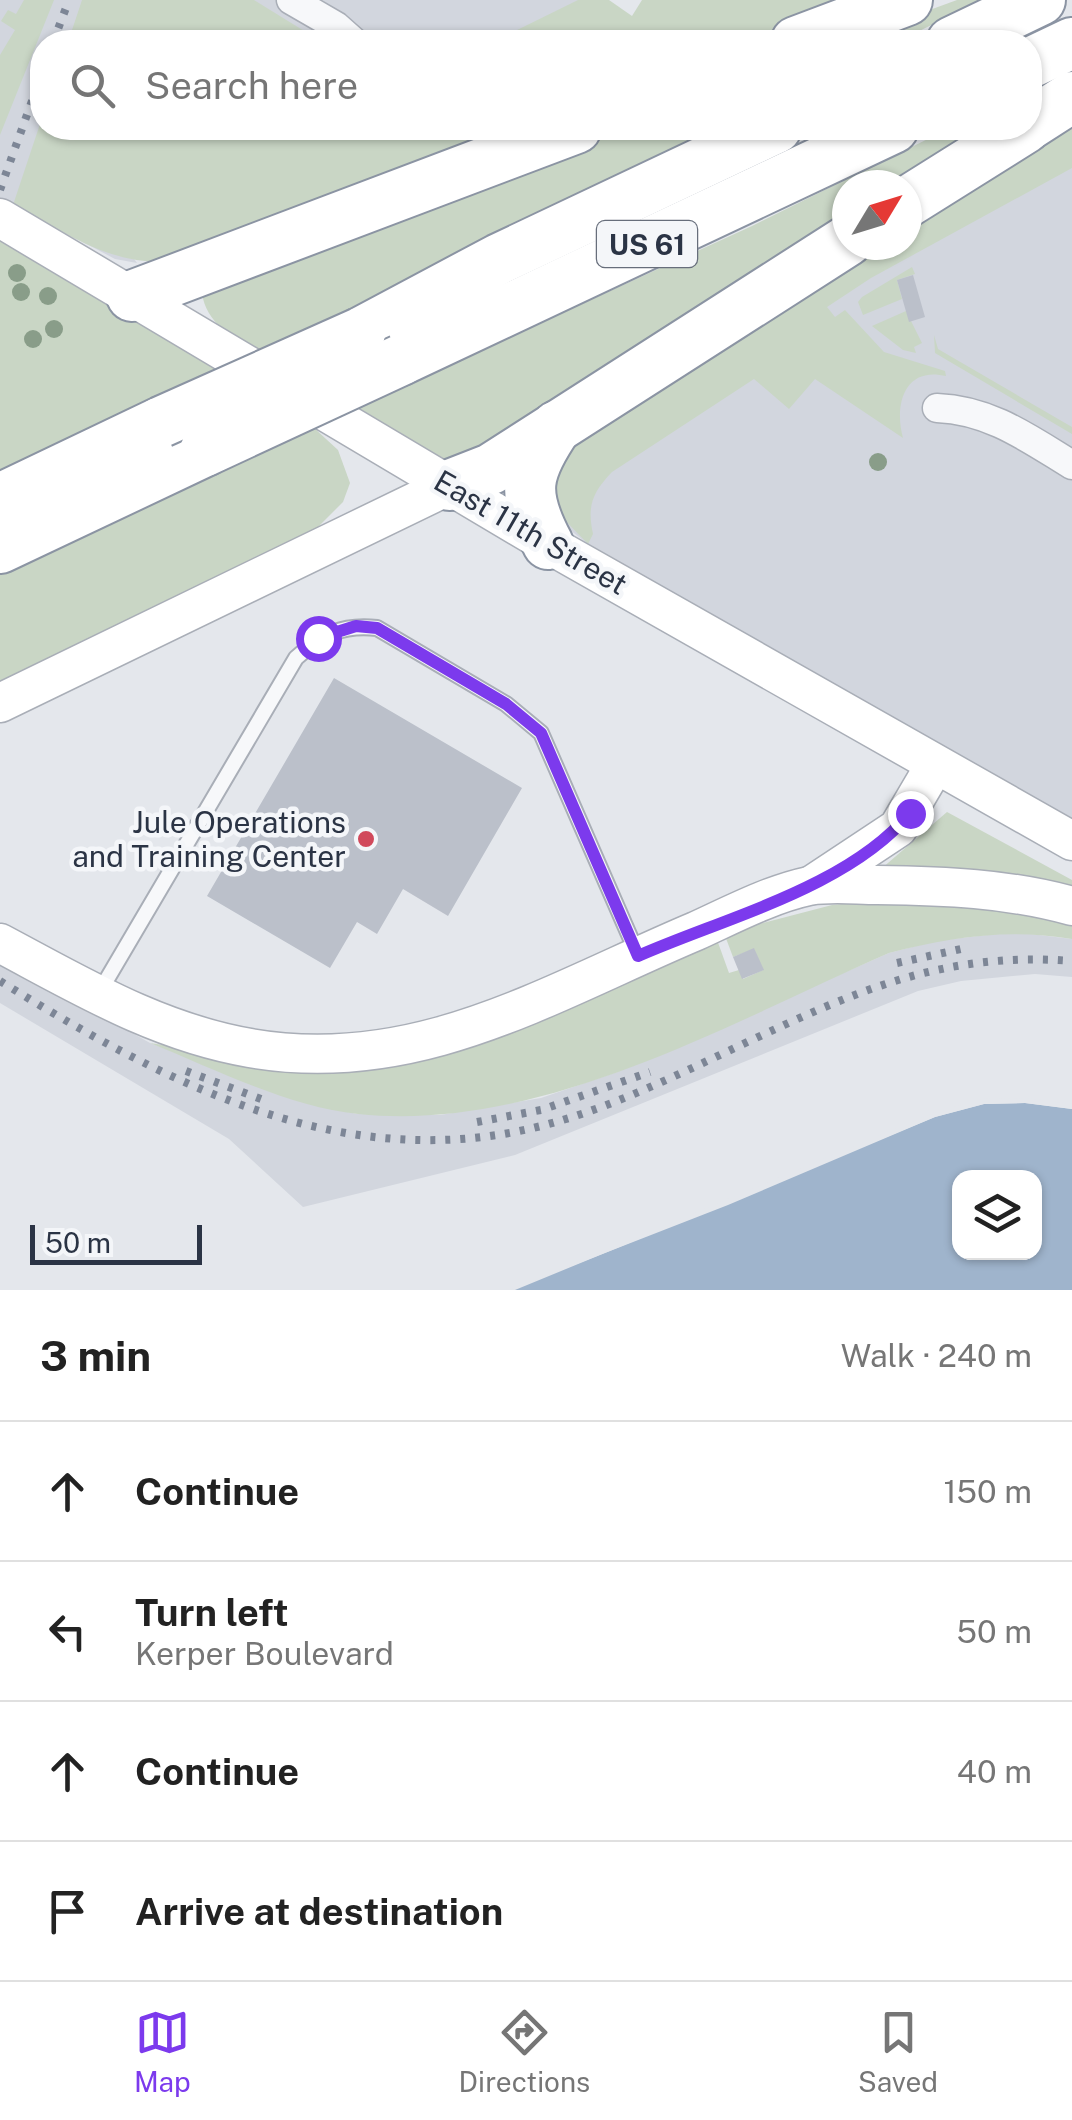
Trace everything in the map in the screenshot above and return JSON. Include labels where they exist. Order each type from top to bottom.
[{"type":"highway","points":[[827,30],[906,0]]},
{"type":"highway","points":[[977,30],[1040,0]]},
{"type":"highway","points":[[1042,57],[1072,43]]},
{"type":"highway","points":[[1042,116],[1072,97]]},
{"type":"highway","points":[[132,296],[544,140]]},
{"type":"highway","name":"US 61","points":[[0,548],[205,451],[380,346],[499,259],[751,140]]},
{"type":"highway","name":"US 61","points":[[0,499],[162,422],[380,346],[865,140]]},
{"type":"highway","points":[[922,192],[1005,140]]},
{"type":"highway","points":[[450,485],[490,469],[832,250]]},
{"type":"highway","points":[[548,544],[533,515],[528,494],[539,452],[558,424]]},
{"type":"main road","name":"East 11th Street","points":[[0,218],[548,544],[1070,840]]},
{"type":"main road","points":[[0,703],[450,485]]},
{"type":"main road","points":[[0,942],[96,996],[164,1026],[206,1038],[252,1048],[326,1054],[432,1042],[480,1028],[638,956],[809,886],[898,828],[936,765]]},
{"type":"main road","points":[[809,886],[978,888],[1072,906]]},
{"type":"street","points":[[291,0],[340,30]]},
{"type":"street","points":[[937,408],[995,418],[1072,465]]},
{"type":"lane","points":[[96,996],[296,658],[318,638],[356,626],[377,628],[506,704],[541,733],[638,956]]},
{"type":"shaded area","points":[[0,0],[580,0],[546,30],[30,30],[30,140],[50,140],[137,263],[115,259],[0,198]]},
{"type":"shaded area","points":[[1072,146],[1072,822],[588,544],[570,530],[551,468],[888,260],[922,260],[922,239]]},
{"type":"shaded area","points":[[1013,932],[1072,939],[1072,977],[1035,974],[961,981],[918,991],[515,1155],[303,1207],[229,1139],[0,1003],[0,958],[150,1043],[311,1104],[357,1114],[440,1115],[541,1098],[617,1072],[889,953],[935,941]]},
{"type":"green space","points":[[24,0],[54,0],[42,30],[30,30],[30,60],[0,135],[0,55],[15,30],[1,21],[8,10],[16,14]]},
{"type":"green space","points":[[82,0],[254,0],[303,30],[72,30]]},
{"type":"green space","points":[[578,0],[609,0],[632,16],[642,0],[856,0],[779,30],[517,30]]},
{"type":"green space","points":[[957,0],[982,0],[921,30],[875,30]]},
{"type":"green space","points":[[1072,112],[1072,168],[922,250],[922,207],[1028,140],[1042,140],[1042,131]]},
{"type":"green space","points":[[35,140],[499,140],[169,262],[107,252],[13,205]]},
{"type":"green space","points":[[594,140],[701,140],[260,356],[216,322],[202,293]]},
{"type":"green space","points":[[926,140],[967,140],[920,170],[865,170]]},
{"type":"green space","points":[[832,186],[832,227],[458,468],[352,409]]},
{"type":"green space","points":[[0,239],[228,371],[0,480]]},
{"type":"green space","points":[[842,260],[904,260],[827,307],[835,317],[845,310],[884,352],[945,371],[946,376],[920,377],[905,391],[900,413],[903,438],[815,379],[789,409],[754,379],[612,472],[593,500],[593,534],[588,544],[552,507],[559,455]]},
{"type":"green space","points":[[912,267],[915,274],[897,280],[902,299],[863,315],[858,302],[862,297]]},
{"type":"green space","points":[[906,311],[922,343],[914,347],[916,353],[903,350],[872,326]]},
{"type":"green space","points":[[934,335],[938,349],[1072,427],[1072,434],[935,353]]},
{"type":"green space","points":[[313,427],[338,450],[350,483],[343,502],[315,530],[0,683],[0,574]]},
{"type":"green space","points":[[947,812],[1072,880],[1072,892],[881,869]]},
{"type":"green space","points":[[886,899],[1072,916],[1072,939],[1025,934],[980,936],[889,953],[631,1067],[495,1107],[426,1115],[358,1114],[305,1104],[150,1043],[310,1067],[716,937],[729,973],[739,970],[743,979],[763,970],[754,949],[733,957],[724,933],[832,905]]},
{"type":"water","points":[[1025,1103],[1072,1109],[1072,1290],[515,1290],[935,1117],[984,1104]]},
{"type":"pier","points":[[1026,1098],[1072,1104],[1072,1109],[1025,1103],[984,1104],[935,1117],[728,1205],[510,1290],[933,1113],[983,1099]]},
{"type":"building","points":[[913,275],[925,317],[909,322],[897,280]]},
{"type":"building","name":"Jule Operations and Training Center","points":[[334,678],[522,788],[448,916],[403,889],[377,934],[357,922],[330,968],[207,896]]},
{"type":"building","points":[[754,948],[764,970],[742,979],[733,957]]},
{"type":"railway","points":[[58,30],[69,0]]},
{"type":"railway","points":[[0,190],[30,106]]},
{"type":"railway","points":[[897,963],[970,947]]},
{"type":"railway","points":[[0,981],[127,1054],[259,1111],[328,1130],[399,1139],[471,1138],[545,1125],[595,1109],[822,1008],[901,979],[982,962],[1072,961]]},
{"type":"railway","points":[[186,1071],[261,1099]]},
{"type":"railway","points":[[477,1122],[541,1110],[650,1072]]},
{"type":"place","name":"Jule Operations and Training Center","points":[[366,839]]},
{"type":"route","points":[[318,638],[356,626],[377,628],[506,704],[541,733],[638,956],[809,886],[858,858],[898,828],[910,813]]}]
